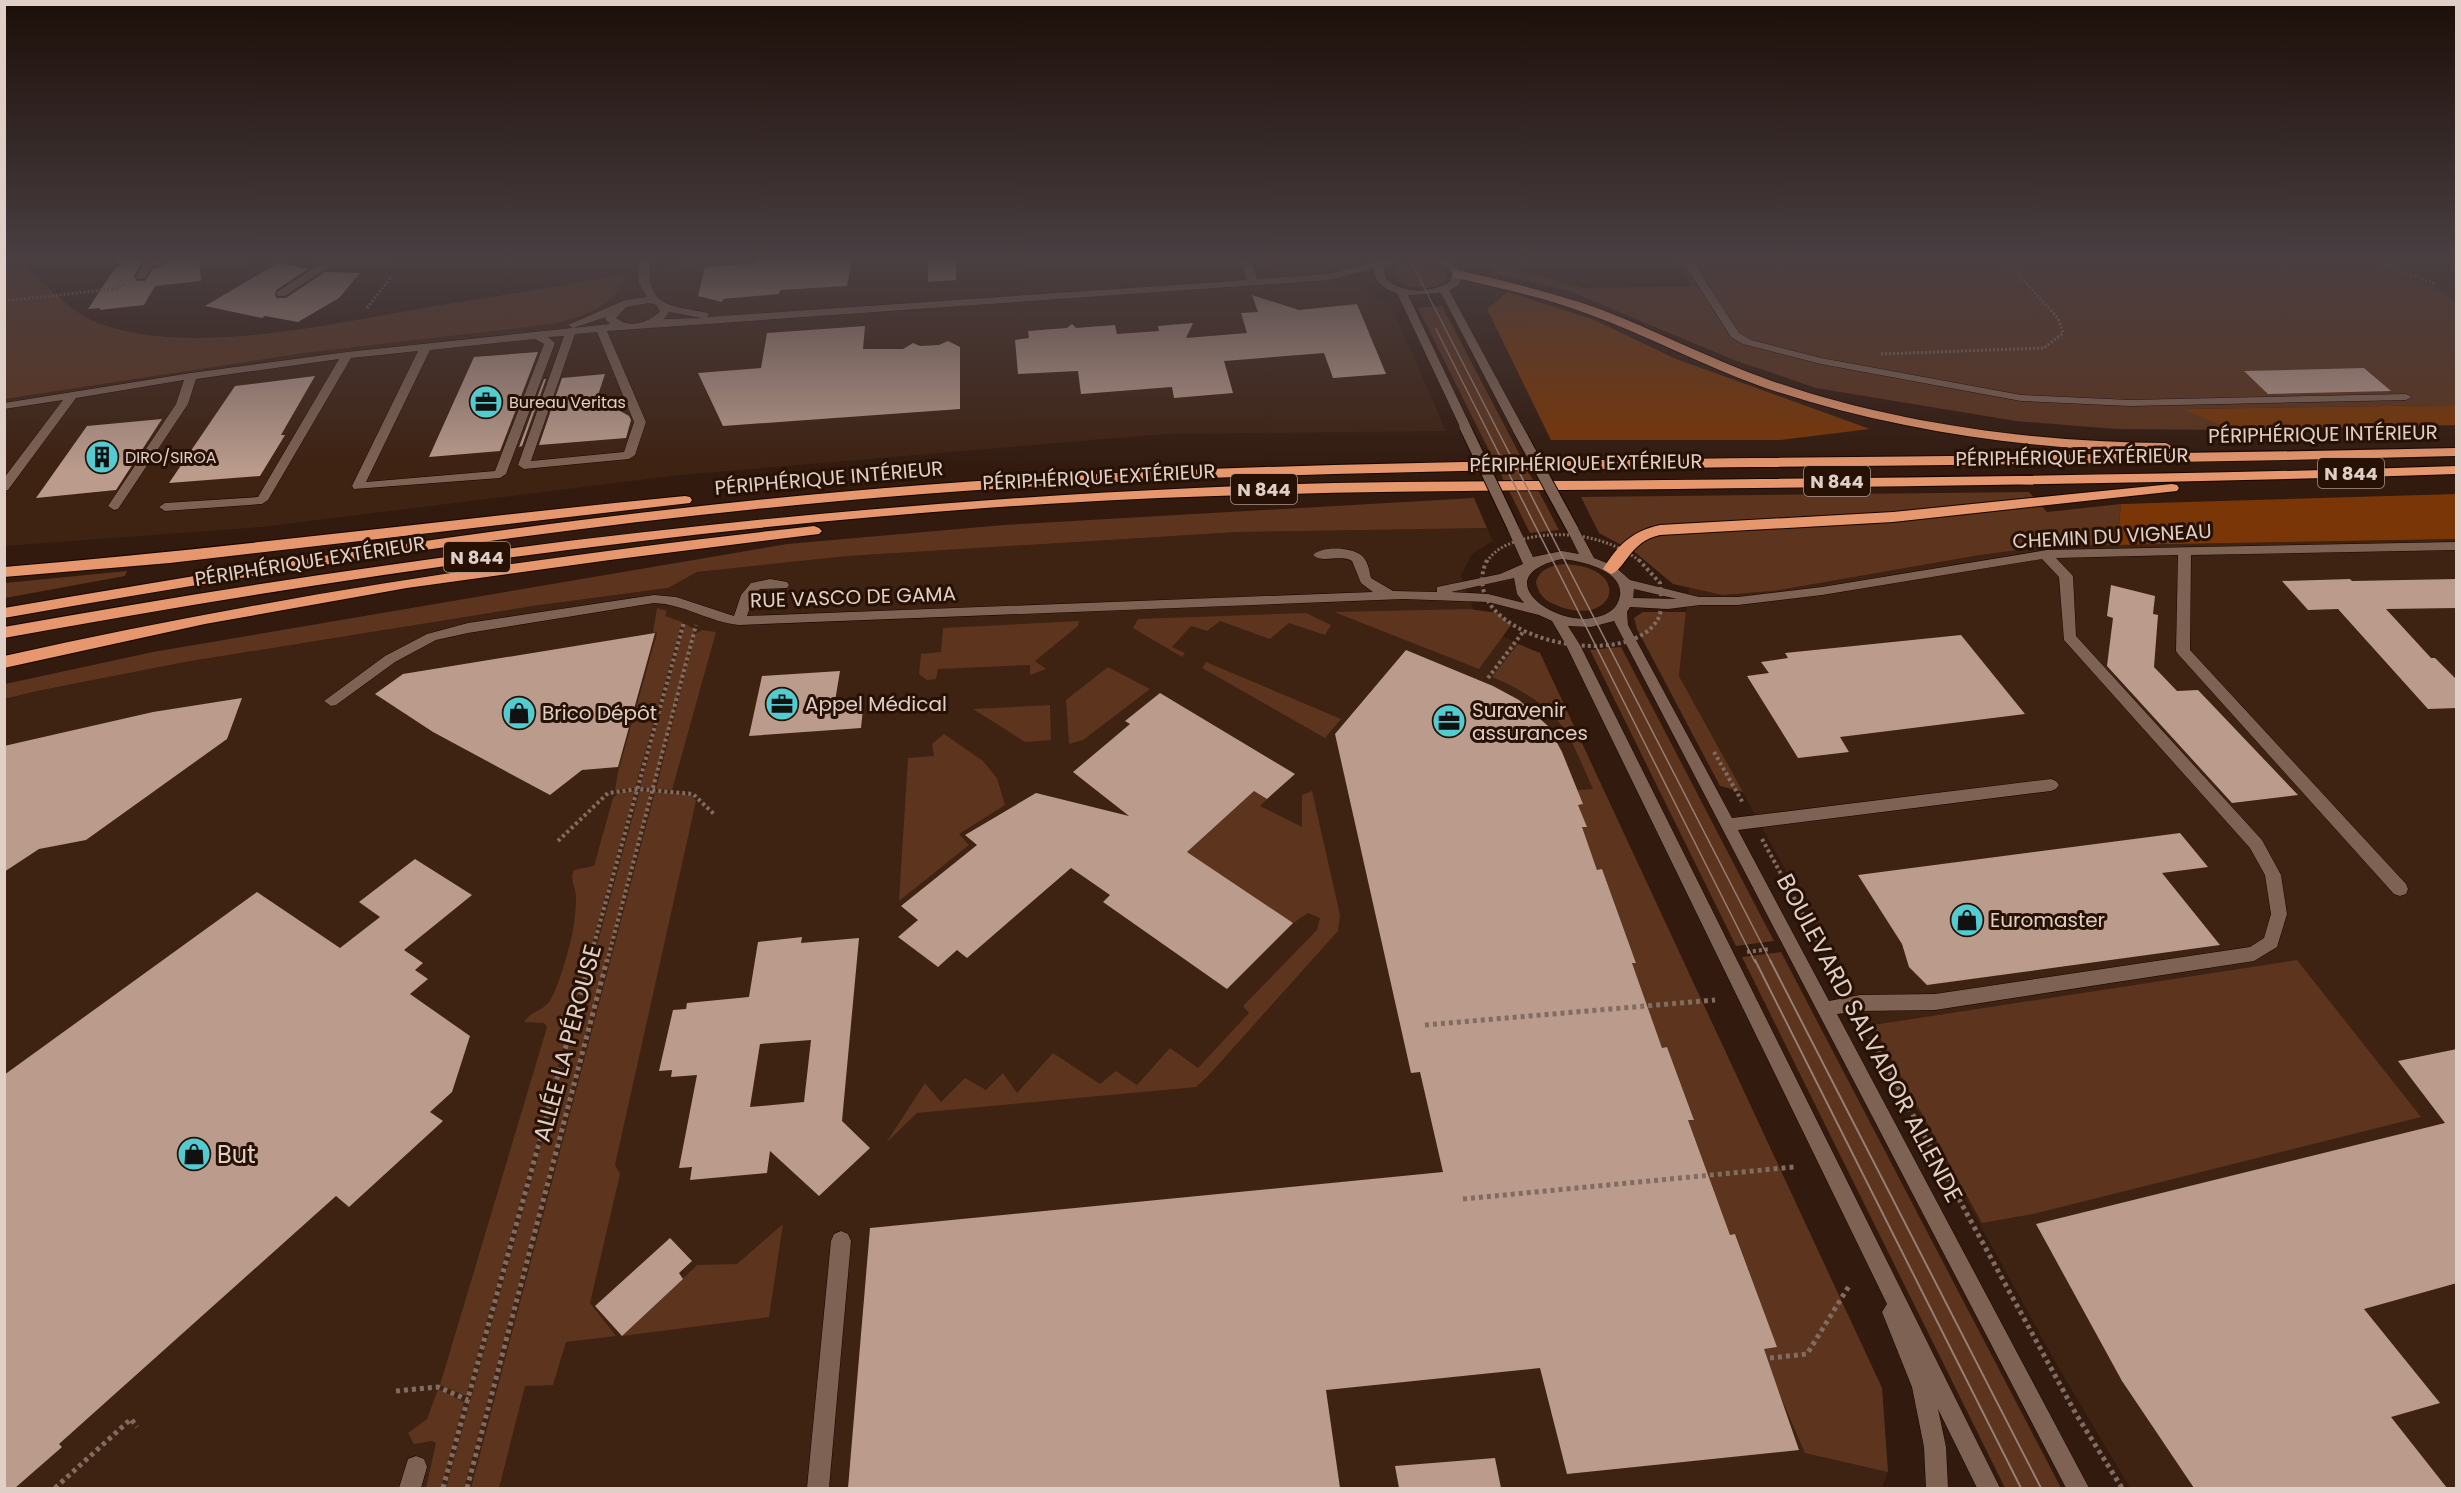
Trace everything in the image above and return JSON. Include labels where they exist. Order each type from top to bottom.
[{"type":"highway","points":[[1636,330],[1732,371],[1790,391],[1861,410],[1942,427],[2035,440],[2151,447],[2243,445],[2265,447],[2299,456]]},
{"type":"highway","name":"PÉRIPHÉRIQUE INTÉRIEUR","points":[[4,613],[247,571],[394,549],[730,508],[996,485],[1222,474],[1404,469],[2457,452]]},
{"type":"highway","name":"PÉRIPHÉRIQUE EXTÉRIEUR","points":[[4,633],[194,599],[444,562],[654,535],[953,507],[1122,495],[1319,488],[2245,476],[2457,470]]},
{"type":"highway","points":[[1611,569],[1630,541],[1647,532],[1660,530],[1893,517],[2127,491],[2218,486],[2245,476]]},
{"type":"highway","points":[[4,572],[170,558],[553,513],[703,499],[730,508]]},
{"type":"highway","points":[[4,662],[161,626],[317,598],[554,562],[919,520],[953,507]]},
{"type":"highway","points":[[4,670],[144,636],[161,626]]},
{"type":"street","points":[[536,334],[549,330]]},
{"type":"street","points":[[4,406],[191,376],[347,355],[584,330]]},
{"type":"street","points":[[571,331],[524,465],[629,455],[639,422],[602,330]]},
{"type":"street","points":[[1419,330],[1513,528],[1528,566]]},
{"type":"street","points":[[1465,330],[1518,429],[1567,532],[1588,558]]},
{"type":"street","points":[[1732,330],[1747,342],[1821,361],[2021,398],[2130,403],[2406,397]]},
{"type":"street","points":[[426,346],[358,486],[500,474],[550,343],[536,334]]},
{"type":"street","points":[[165,507],[262,500],[347,355]]},
{"type":"street","points":[[114,506],[182,405],[191,376]]},
{"type":"street","points":[[4,487],[72,395]]},
{"type":"street","name":"CHEMIN DU VIGNEAU","points":[[1623,607],[1700,601],[1738,602],[2046,555],[2457,546]]},
{"type":"street","points":[[2185,551],[2183,651],[2400,889]]},
{"type":"street","points":[[1319,555],[1343,554],[1355,557],[1362,564],[1364,577],[1368,583],[1397,596]]},
{"type":"street","points":[[1562,555],[1588,558],[1611,569],[1624,583],[1628,593],[1623,607],[1610,618],[1596,622],[1571,623],[1538,611],[1526,601],[1520,590],[1519,578],[1528,566],[1540,559],[1562,555]]},
{"type":"street","points":[[1824,1009],[1852,1004],[1935,1002],[2254,954],[2271,942],[2278,914],[2273,875],[2256,844],[2069,637],[2066,576],[2046,555]]},
{"type":"street","name":"RUE VASCO DE GAMA","points":[[1397,596],[1484,583],[1504,578],[1528,566]]},
{"type":"street","points":[[740,621],[743,604],[754,585],[764,582],[782,585]]},
{"type":"street","name":"CHEMIN DU VIGNEAU","points":[[1624,583],[1700,601]]},
{"type":"street","name":"RUE VASCO DE GAMA","points":[[331,700],[390,659],[418,643],[455,631],[654,599],[670,599],[727,620],[740,621],[1397,596],[1488,598],[1538,611]]},
{"type":"street","name":"BOULEVARD SALVADOR ALLENDE","points":[[1623,607],[1621,625],[2078,1488]]},
{"type":"street","points":[[1557,619],[1573,645],[1989,1488]]},
{"type":"street","points":[[1727,825],[2051,785]]},
{"type":"street","points":[[1848,1201],[1923,1387],[1935,1447],[1937,1488]]},
{"type":"street","points":[[818,1488],[841,1241]]},
{"type":"path","points":[[1878,354],[2044,348],[2063,333],[2062,330]]},
{"type":"path","points":[[1530,537],[1567,532]]},
{"type":"path","points":[[1482,577],[1488,562],[1506,544]]},
{"type":"path","points":[[1633,555],[1648,567],[1660,582]]},
{"type":"path","points":[[1491,604],[1502,618],[1523,633],[1556,644]]},
{"type":"path","name":"ALLÉE LA PÉROUSE","points":[[467,1488],[696,625],[711,613]]},
{"type":"path","name":"ALLÉE LA PÉROUSE","points":[[443,1488],[684,621]]},
{"type":"path","points":[[1647,629],[1650,636]]},
{"type":"path","points":[[1488,678],[1523,633]]},
{"type":"path","points":[[1586,647],[1619,643]]},
{"type":"path","points":[[1710,743],[2076,1414],[2122,1488]]},
{"type":"path","points":[[558,841],[608,793],[638,789],[693,794],[715,815]]},
{"type":"path","points":[[1726,955],[1791,946]]},
{"type":"path","points":[[1425,1025],[1689,1000],[1715,1000]]},
{"type":"path","points":[[1463,1199],[1794,1167]]},
{"type":"path","points":[[1770,1358],[1808,1354],[1849,1286]]},
{"type":"path","points":[[396,1391],[438,1387],[468,1400]]},
{"type":"path","points":[[55,1488],[131,1419],[137,1427]]},
{"type":"shaded area","points":[[5,330],[124,330],[177,338],[264,334],[296,330],[503,330],[304,353],[5,399]]},
{"type":"shaded area","points":[[503,330],[1402,330],[1446,431],[1165,434],[680,475],[262,527],[5,546],[5,399],[304,353]]},
{"type":"shaded area","points":[[1429,330],[1454,330],[1559,530],[1530,533]]},
{"type":"shaded area","points":[[1497,330],[1614,330],[1676,359],[1870,429],[1780,440],[1551,440]]},
{"type":"shaded area","points":[[1661,330],[2456,330],[2456,405],[2185,409],[2231,430],[2116,429],[2016,421],[1816,388],[1734,360]]},
{"type":"shaded area","points":[[2456,405],[2456,425],[2231,430],[2183,409]]},
{"type":"shaded area","points":[[2029,492],[2047,512],[2121,504],[2117,545],[2049,546],[1980,555],[1773,591],[1722,595],[1673,584],[1636,553],[1599,533],[1581,497]]},
{"type":"shaded area","points":[[2456,494],[2456,539],[2117,545],[2121,504]]},
{"type":"shaded area","points":[[1474,498],[1487,528],[1238,532],[848,556],[697,572],[668,588],[533,606],[185,662],[5,699],[5,684],[153,652],[787,544],[1004,525]]},
{"type":"shaded area","points":[[1487,528],[1493,541],[1472,554],[1461,575],[1476,616],[1490,629],[1540,653],[1882,1388],[1888,1472],[1882,1488],[5,1488],[5,700],[37,691],[185,662],[533,606],[668,588],[697,572],[848,556],[1238,532]]},
{"type":"shaded area","points":[[2456,539],[2456,1488],[2130,1488],[2058,1367],[1679,676],[1689,588],[1722,595],[1773,591],[1980,555],[2049,546]]},
{"type":"shaded area","points":[[1564,564],[1587,568],[1601,575],[1608,585],[1609,595],[1603,604],[1592,610],[1576,611],[1545,599],[1538,590],[1536,582],[1540,574],[1550,567]]},
{"type":"shaded area","points":[[127,571],[125,576],[5,598],[5,583]]},
{"type":"shaded area","points":[[657,608],[667,611],[665,616],[682,622],[635,788],[615,790],[657,633],[653,632]]},
{"type":"shaded area","points":[[1469,609],[1498,613],[1511,625],[1479,669],[1334,612]]},
{"type":"shaded area","points":[[1643,612],[1686,612],[1679,676],[1743,792],[1720,786],[1637,629],[1634,618]]},
{"type":"shaded area","points":[[1306,613],[1331,625],[1325,635],[1289,623],[1270,639],[1220,621],[1207,631],[1191,626],[1172,647],[1185,653],[1182,657],[1133,628],[1138,619]]},
{"type":"shaded area","points":[[1079,621],[1078,626],[1035,661],[1046,669],[1030,675],[1030,665],[938,669],[936,679],[927,680],[919,674],[921,654],[941,652],[943,628]]},
{"type":"shaded area","points":[[685,624],[695,629],[654,783],[651,788],[640,788]]},
{"type":"shaded area","points":[[702,630],[716,632],[672,790],[656,789],[695,634]]},
{"type":"shaded area","points":[[1518,644],[1540,653],[1882,1388],[1888,1472],[1805,1453],[1760,1349],[1776,1347],[1736,1235],[1730,1235],[1688,1120],[1694,1119],[1667,1047],[1662,1048],[1632,963],[1636,962],[1602,870],[1597,870],[1582,827],[1586,826],[1578,805],[1582,804],[1577,790],[1593,789],[1572,743],[1557,720],[1532,698],[1492,677]]},
{"type":"shaded area","points":[[1621,647],[1774,941],[1736,946],[1590,650]]},
{"type":"shaded area","points":[[1206,662],[1341,719],[1325,738],[1202,668]]},
{"type":"shaded area","points":[[1108,667],[1150,689],[1083,740],[1069,744],[1066,700]]},
{"type":"shaded area","points":[[1050,705],[1051,740],[1025,742],[973,709]]},
{"type":"shaded area","points":[[944,734],[983,761],[997,778],[1005,805],[959,834],[969,845],[899,901],[908,758],[934,756],[932,744]]},
{"type":"shaded area","points":[[635,790],[466,1396],[440,1385],[547,1027],[544,1023],[524,1022],[549,1002],[560,978],[574,922],[576,897],[572,880],[574,870],[594,866],[613,798],[618,793]]},
{"type":"shaded area","points":[[640,790],[651,793],[464,1488],[446,1488]]},
{"type":"shaded area","points":[[1254,791],[1267,799],[1260,806],[1302,827],[1302,795],[1312,791],[1340,915],[1338,931],[1208,1076],[1196,1087],[917,1113],[886,1143],[925,1083],[941,1102],[965,1078],[986,1090],[1003,1073],[1017,1093],[1053,1053],[1100,1084],[1116,1071],[1137,1085],[1170,1048],[1198,1068],[1249,1013],[1243,1006],[1317,930],[1320,918],[1308,913],[1293,923],[1187,852]]},
{"type":"shaded area","points":[[655,792],[691,795],[696,801],[615,1165],[620,1174],[590,1303],[616,1336],[566,1342],[553,1385],[525,1386],[499,1488],[471,1488]]},
{"type":"shaded area","points":[[1781,952],[2061,1488],[2005,1488],[1742,957]]},
{"type":"shaded area","points":[[2297,960],[2421,1117],[2033,1214],[1982,1223],[1873,1025]]},
{"type":"shaded area","points":[[783,1224],[769,1317],[622,1336],[697,1265],[737,1264]]},
{"type":"shaded area","points":[[438,1389],[464,1402],[441,1488],[426,1488],[436,1443],[432,1441],[414,1444],[408,1433],[427,1419]]},
{"type":"building","points":[[865,330],[863,349],[903,349],[913,343],[920,346],[939,345],[948,341],[960,347],[960,409],[723,426],[698,373],[761,368],[767,333]]},
{"type":"building","points":[[1116,330],[1117,334],[1159,330],[1190,330],[1186,338],[1247,333],[1246,330],[1368,330],[1386,374],[1333,378],[1324,353],[1224,361],[1233,393],[1174,398],[1172,387],[1081,394],[1078,371],[1018,374],[1015,340],[1029,338],[1028,331]]},
{"type":"building","points":[[538,352],[500,451],[429,457],[474,357]]},
{"type":"building","points":[[2364,368],[2391,391],[2268,394],[2244,371]]},
{"type":"building","points":[[605,374],[597,398],[629,416],[631,420],[626,438],[539,445],[562,378]]},
{"type":"building","points":[[315,376],[281,435],[285,435],[260,476],[169,483],[235,386]]},
{"type":"building","points":[[544,379],[546,379],[522,446],[519,447]]},
{"type":"building","name":"DIRO/SIROA","points":[[162,419],[116,490],[36,498],[87,426]]},
{"type":"building","points":[[2350,579],[2352,581],[2457,579],[2457,608],[2386,609],[2431,658],[2435,658],[2457,680],[2457,708],[2428,709],[2338,609],[2308,610],[2282,581]]},
{"type":"building","points":[[2111,585],[2155,596],[2153,614],[2158,615],[2154,667],[2177,691],[2198,690],[2298,795],[2232,803],[2107,666],[2113,618],[2107,616]]},
{"type":"building","name":"Brico Dépôt","points":[[655,633],[618,767],[582,770],[550,795],[433,732],[375,694],[403,674]]},
{"type":"building","points":[[1961,635],[2025,714],[1840,737],[1849,752],[1798,758],[1747,676],[1769,673],[1761,662],[1788,658],[1785,653]]},
{"type":"building","points":[[1406,650],[1493,686],[1519,700],[1548,726],[1562,752],[1583,804],[1578,805],[1587,827],[1582,827],[1597,870],[1602,869],[1636,963],[1632,963],[1662,1048],[1667,1047],[1694,1120],[1688,1120],[1730,1235],[1735,1234],[1777,1347],[1764,1349],[1799,1450],[1567,1474],[1540,1368],[1326,1390],[1340,1488],[848,1488],[870,1228],[1443,1172],[1420,1072],[1411,1073],[1335,734]]},
{"type":"building","points":[[840,671],[835,701],[864,699],[861,728],[749,736],[762,676]]},
{"type":"building","points":[[1160,693],[1295,774],[1267,799],[1254,791],[1187,852],[1293,923],[1227,989],[1103,902],[1110,895],[1071,868],[967,958],[957,950],[938,967],[898,937],[918,920],[901,906],[977,845],[965,835],[1036,793],[1129,816],[1073,772],[1130,724],[1125,721]]},
{"type":"building","points":[[242,698],[227,739],[86,840],[39,849],[4,872],[4,746],[153,712]]},
{"type":"building","points":[[2180,833],[2208,867],[2162,873],[2220,945],[1927,985],[1909,967],[1902,944],[1858,875]]},
{"type":"building","name":"But","points":[[415,859],[472,895],[404,950],[423,963],[415,970],[428,979],[410,994],[470,1036],[452,1092],[430,1112],[443,1121],[349,1207],[336,1196],[59,1444],[62,1447],[15,1488],[4,1488],[4,1075],[257,892],[340,948],[380,917],[359,902]]},
{"type":"building","points":[[802,937],[801,943],[859,938],[842,1121],[870,1148],[819,1196],[770,1151],[767,1173],[690,1180],[692,1167],[679,1168],[697,1075],[671,1077],[672,1070],[659,1071],[673,1010],[686,1009],[687,1003],[749,997],[758,942]],"holes":[[[811,1040],[804,1102],[750,1107],[760,1044]]]},
{"type":"building","points":[[2457,1049],[2457,1283],[2364,1309],[2440,1403],[2391,1417],[2447,1488],[2194,1488],[2122,1381],[2036,1224],[2445,1123],[2398,1061]]},
{"type":"building","points":[[670,1238],[692,1261],[679,1273],[683,1279],[622,1336],[595,1306]]},
{"type":"building","points":[[1495,1458],[1501,1488],[1399,1488],[1395,1466]]},
{"type":"tram line","points":[[1436,330],[1755,962]]},
{"type":"tram line","points":[[1446,330],[1771,962]]},
{"type":"tram line","points":[[1755,960],[2021,1488]]},
{"type":"tram line","points":[[1770,960],[2041,1488]]},
{"type":"place","name":"Bureau Veritas","points":[[486,402]]},
{"type":"place","name":"DIRO/SIROA","points":[[102,457]]},
{"type":"place","name":"Appel Médical","points":[[782,704]]},
{"type":"place","name":"Brico Dépôt","points":[[519,713]]},
{"type":"place","name":"Suravenir assurances","points":[[1449,721]]},
{"type":"place","name":"Euromaster","points":[[1967,920]]},
{"type":"place","name":"But","points":[[194,1154]]}]
